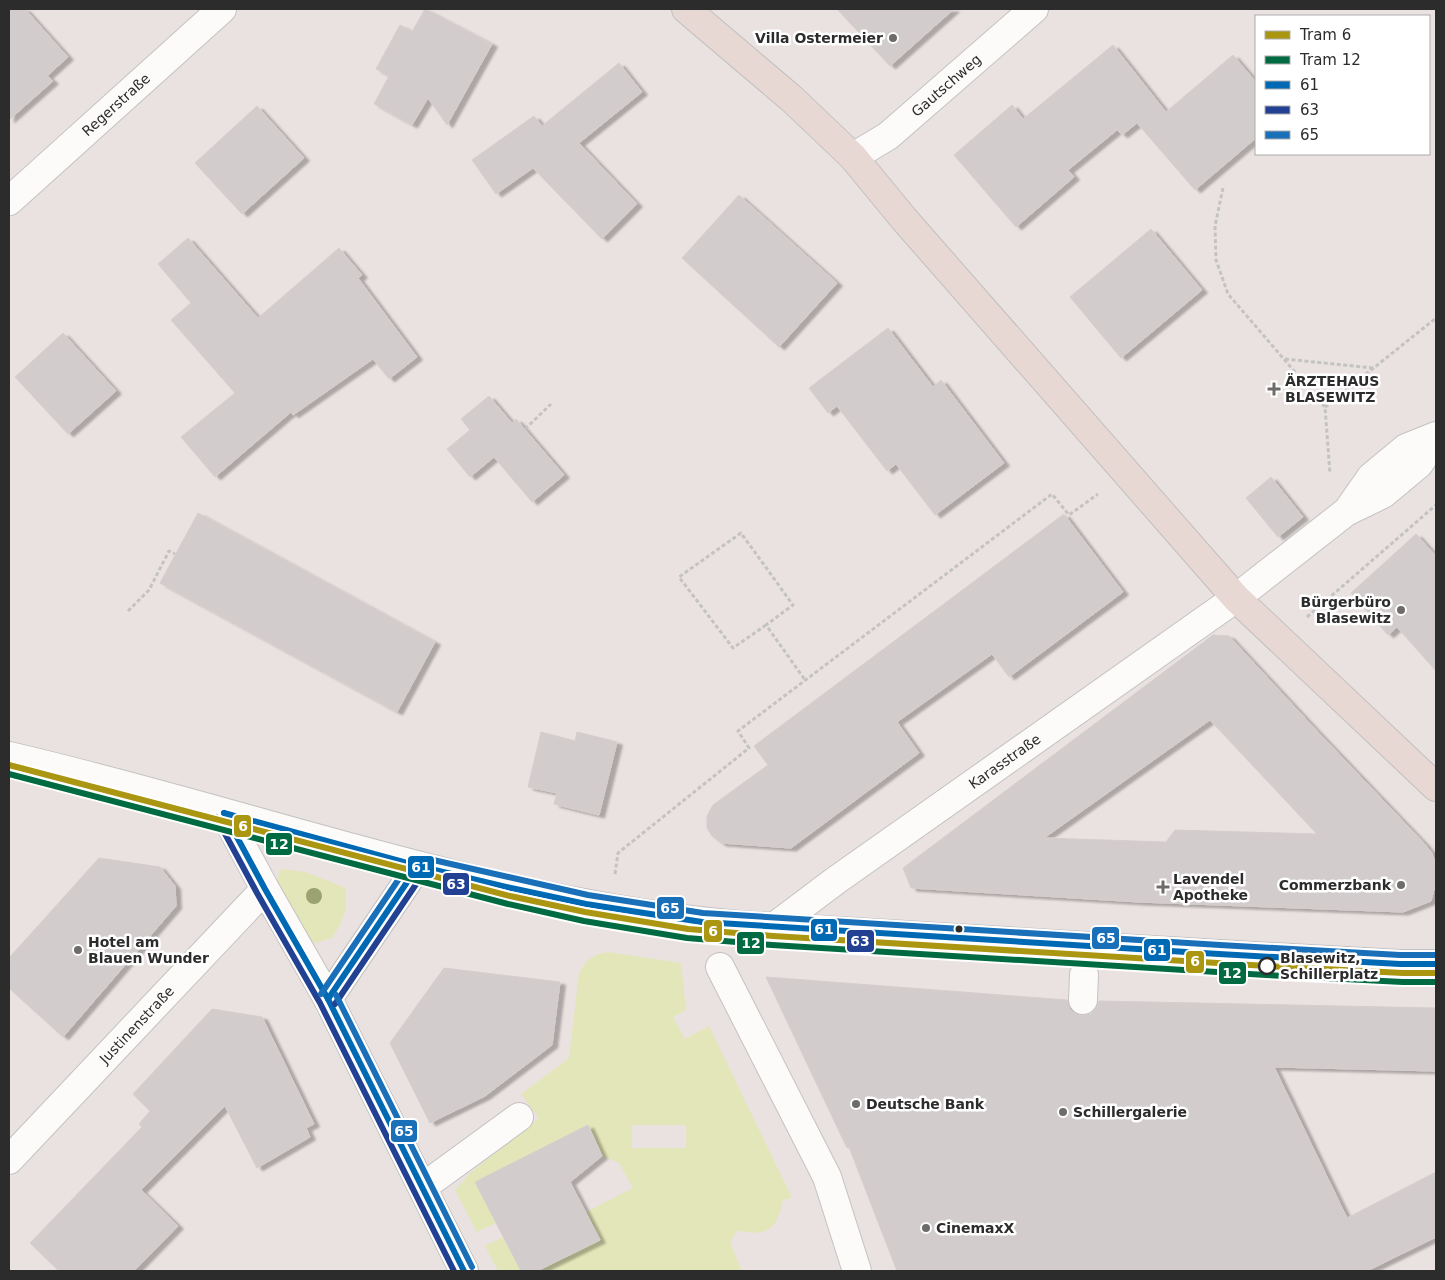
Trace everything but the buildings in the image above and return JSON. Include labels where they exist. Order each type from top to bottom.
[{"type":"main road","points":[[686,9],[792,99],[852,157],[1236,598],[1436,787]]},
{"type":"street","name":"Regerstraße","points":[[9,200],[222,9]]},
{"type":"street","name":"Gautschweg","points":[[852,157],[888,136],[1034,9]]},
{"type":"street","name":"Karasstraße","points":[[774,927],[1236,598],[1346,512],[1371,477],[1406,448],[1436,438]]},
{"type":"street","points":[[9,756],[72,771],[418,866],[610,908],[702,922],[1218,954],[1400,964],[1436,964]]},
{"type":"street","points":[[224,813],[328,999],[464,1271]]},
{"type":"street","points":[[328,999],[418,866]]},
{"type":"street","name":"Justinenstraße","points":[[9,1160],[265,889]]},
{"type":"street","points":[[720,967],[827,1177],[857,1271]]},
{"type":"street","points":[[423,1187],[519,1118]]},
{"type":"path","points":[[1223,188],[1216,226],[1216,260],[1228,294],[1325,408],[1330,478]]},
{"type":"path","points":[[1325,408],[1436,318]]},
{"type":"path","points":[[1284,359],[1374,368]]},
{"type":"path","points":[[525,429],[551,404]]},
{"type":"path","points":[[610,908],[618,853],[749,748],[738,731],[1052,494],[1069,515],[1127,473]]},
{"type":"path","points":[[1307,617],[1436,506]]},
{"type":"path","points":[[741,533],[794,605],[766,625],[733,648],[678,577],[741,533]]},
{"type":"path","points":[[128,611],[149,590],[169,551],[175,554]]},
{"type":"path","points":[[766,625],[805,680]]},
{"type":"green space","points":[[280,869],[305,872],[346,888],[346,908],[340,925],[332,938],[316,943],[300,937],[275,888]]},
{"type":"green space","points":[[608,952],[681,963],[686,1010],[673,1017],[685,1039],[709,1026],[792,1198],[783,1200],[777,1220],[771,1228],[756,1233],[737,1231],[730,1242],[742,1271],[537,1271],[600,1240],[586,1212],[633,1188],[619,1163],[602,1156],[588,1125],[475,1182],[496,1223],[477,1232],[455,1190],[470,1173],[539,1118],[521,1094],[569,1058],[579,973],[590,958]],"holes":[[[632,1125],[686,1125],[686,1148],[632,1148]]]},
{"type":"green space","points":[[503,1237],[521,1271],[498,1271],[485,1246]]},
{"type":"tram line","name":"6","points":[[9,765],[510,896],[585,912],[688,929],[773,936],[1267,966],[1436,973]]},
{"type":"tram line","name":"12","points":[[9,774],[508,904],[584,921],[687,938],[772,945],[1266,975],[1436,982]]},
{"type":"transit line","name":"61","points":[[224,813],[418,866],[511,888],[586,904],[702,922],[1219,954],[1400,964],[1436,964]]},
{"type":"transit line","name":"61","points":[[224,813],[328,999],[464,1271]]},
{"type":"transit line","name":"63","points":[[216,817],[320,1003],[454,1271]]},
{"type":"transit line","name":"63","points":[[222,821],[416,874],[509,897],[585,913],[701,931],[1219,963],[1400,973],[1436,973]]},
{"type":"transit line","name":"65","points":[[420,857],[588,895],[703,913],[1220,945],[1400,955],[1436,955]]},
{"type":"transit line","name":"65","points":[[321,994],[411,861]]},
{"type":"transit line","name":"61","points":[[328,999],[418,866]]},
{"type":"transit line","name":"63","points":[[335,1004],[425,871]]},
{"type":"transit line","name":"65","points":[[336,995],[472,1267]]},
{"type":"place","name":"Villa Ostermeier","points":[[893,38]]},
{"type":"place","name":"ÄRZTEHAUS BLASEWITZ","points":[[1274,389]]},
{"type":"place","name":"Bürgerbüro Blasewitz","points":[[1401,610]]},
{"type":"place","name":"Commerzbank","points":[[1401,885]]},
{"type":"place","name":"Lavendel Apotheke","points":[[1163,887]]},
{"type":"place","name":"Hotel am Blauen Wunder","points":[[78,950]]},
{"type":"place","name":"Blasewitz, Schillerplatz","points":[[1267,966]]},
{"type":"place","name":"Deutsche Bank","points":[[856,1104]]},
{"type":"place","name":"Schillergalerie","points":[[1063,1112]]},
{"type":"place","name":"CinemaxX","points":[[926,1228]]}]
